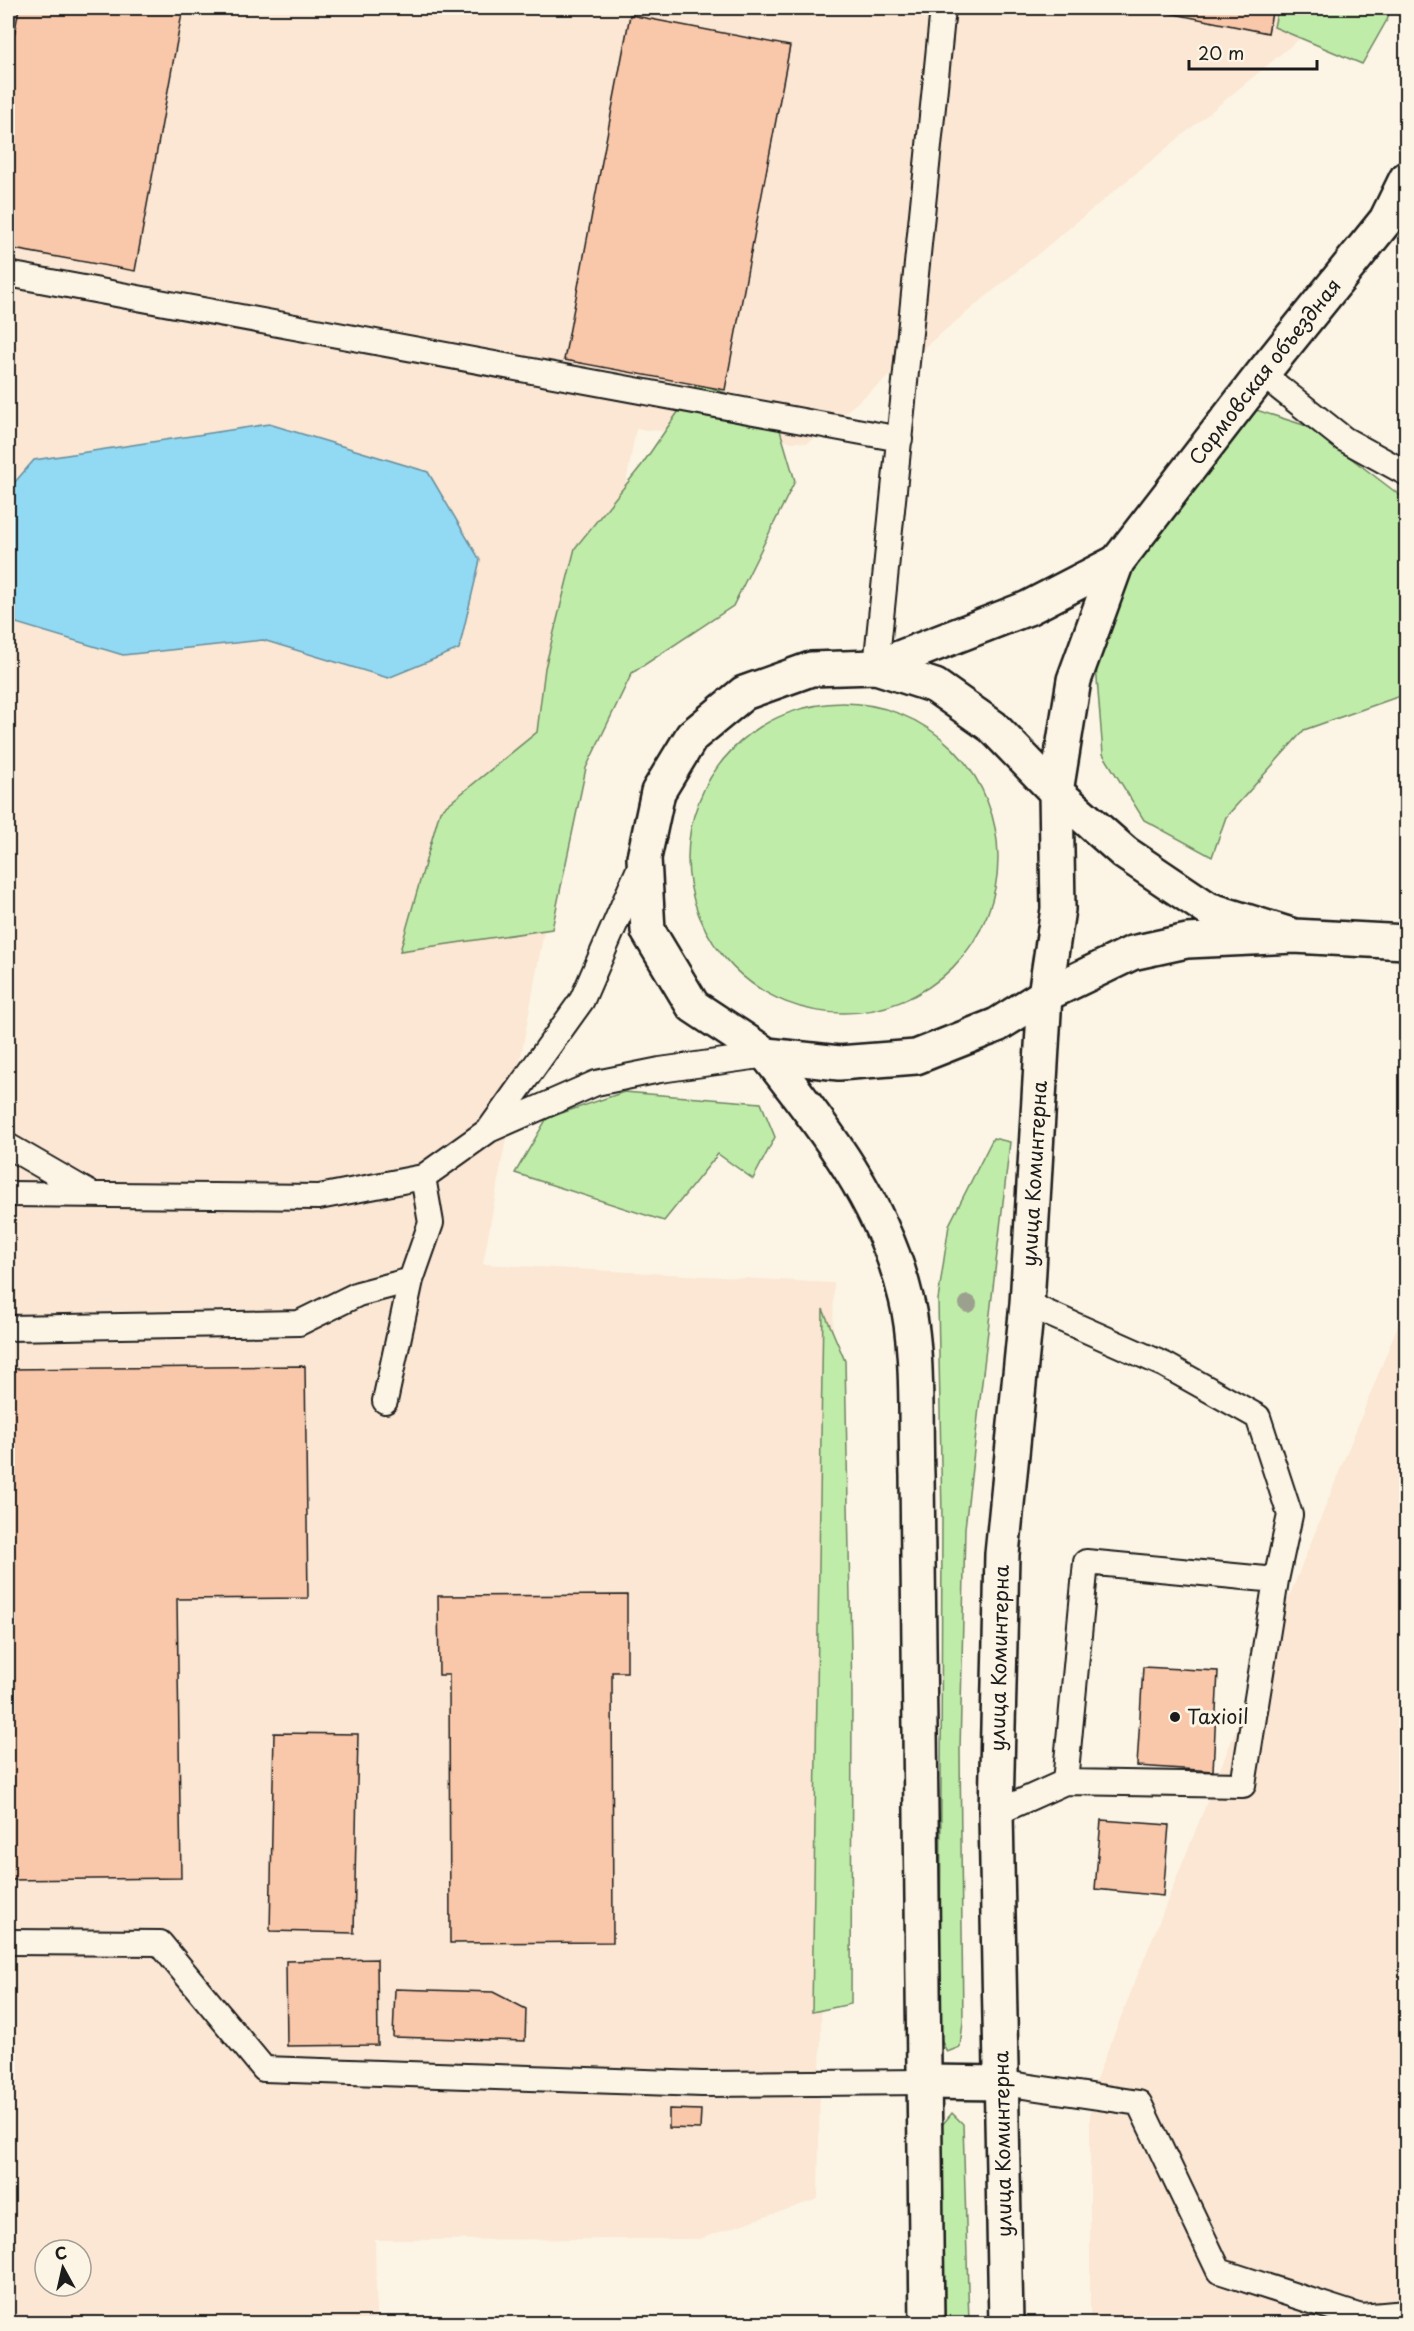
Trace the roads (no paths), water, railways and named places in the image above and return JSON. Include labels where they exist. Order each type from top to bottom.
[{"type":"main road","name":"Сормовская объездная","points":[[1117,562],[1262,374],[1386,220],[1407,179]]},
{"type":"main road","points":[[927,2324],[917,1475],[912,1340],[907,1299],[895,1260],[869,1201],[825,1128],[767,1055],[693,1006],[648,932],[644,858],[658,792],[692,736],[744,693],[811,669],[876,667],[1028,608],[1117,562]]},
{"type":"main road","name":"улица Коминтерна","points":[[1006,2324],[996,1813],[1002,1554],[1028,1304],[1045,995],[1058,909],[1056,792],[1074,680],[1117,562]]},
{"type":"main road","points":[[876,667],[935,686],[993,728],[1056,792],[1125,853],[1208,909],[1294,936]]},
{"type":"main road","points":[[767,1055],[839,1063],[916,1057],[997,1025],[1045,995],[1132,953],[1188,941],[1294,936],[1407,942]]},
{"type":"main road","points":[[925,2082],[1003,2083]]},
{"type":"lane","points":[[876,667],[943,8]]},
{"type":"lane","points":[[8,274],[900,439]]},
{"type":"lane","points":[[1262,374],[1344,439],[1407,473]]},
{"type":"lane","points":[[489,1130],[582,1000],[644,858]]},
{"type":"lane","points":[[8,1194],[319,1197],[423,1177],[489,1130],[596,1083],[660,1070],[767,1055]]},
{"type":"lane","points":[[8,1146],[93,1195]]},
{"type":"lane","points":[[385,1401],[411,1280],[430,1223],[423,1177]]},
{"type":"lane","points":[[8,1328],[299,1323],[358,1294],[411,1280]]},
{"type":"lane","points":[[996,1813],[1065,1782],[1243,1785],[1276,1580],[1290,1515],[1258,1418],[1166,1365],[1028,1304]]},
{"type":"lane","points":[[1065,1782],[1086,1562],[1276,1580]]},
{"type":"lane","points":[[8,1942],[160,1943],[264,2069],[702,2084],[925,2082]]},
{"type":"lane","points":[[1003,2083],[1139,2103],[1219,2271],[1361,2318],[1407,2313]]},
{"type":"water","points":[[269,424],[428,472],[480,560],[459,649],[388,678],[263,640],[123,655],[16,623],[8,603],[8,490],[34,460]]},
{"type":"place","name":"Taxioil","points":[[1175,1717]]}]
